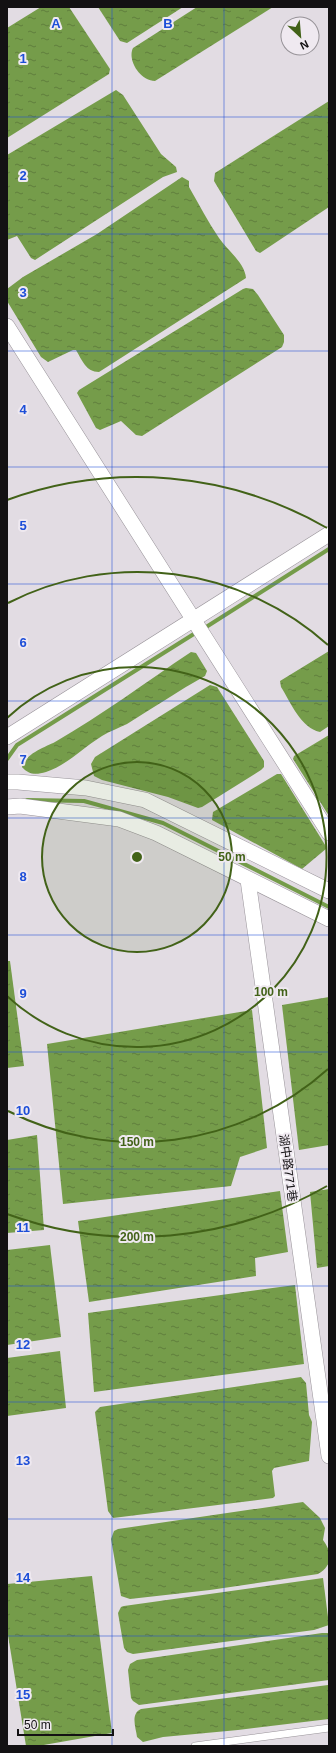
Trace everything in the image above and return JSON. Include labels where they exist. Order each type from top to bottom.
[{"type":"street","points":[[7,326],[329,833]]},
{"type":"street","points":[[7,737],[329,534]]},
{"type":"street","points":[[7,782],[86,788],[145,800],[329,891]]},
{"type":"street","points":[[7,807],[20,806],[119,819],[156,833],[329,919]]},
{"type":"street","name":"湖中路771巷","points":[[248,880],[329,1456]]},
{"type":"lane","points":[[195,1746],[329,1728]]},
{"type":"water","points":[[41,7],[69,7],[110,69],[109,74],[7,138],[7,28]]},
{"type":"water","points":[[98,7],[183,7],[127,43],[120,41]]},
{"type":"water","points":[[197,7],[273,7],[155,81],[144,78],[133,64],[133,48]]},
{"type":"water","points":[[116,90],[123,95],[161,154],[176,167],[177,172],[163,177],[35,260],[31,258],[17,236],[7,240],[7,155]]},
{"type":"water","points":[[329,101],[329,207],[260,253],[256,251],[214,181],[215,173]]},
{"type":"water","points":[[182,177],[189,181],[189,187],[207,219],[222,243],[239,262],[245,272],[246,278],[99,372],[88,368],[76,350],[48,362],[41,357],[7,301],[7,289],[23,277],[97,234]]},
{"type":"water","points":[[246,288],[253,289],[258,295],[284,335],[282,347],[142,436],[136,435],[121,421],[100,430],[96,428],[77,393],[79,390]]},
{"type":"water","points":[[329,651],[329,726],[320,732],[307,726],[297,714],[281,687],[280,681]]},
{"type":"water","points":[[191,652],[196,653],[207,671],[205,676],[127,724],[95,740],[54,769],[36,774],[27,772],[22,767],[27,758],[31,755],[90,721]]},
{"type":"water","points":[[210,685],[217,687],[264,761],[264,767],[261,770],[202,807],[198,808],[168,797],[102,780],[94,776],[91,764],[95,757]]},
{"type":"water","points":[[329,735],[329,816],[293,759],[294,756]]},
{"type":"water","points":[[277,774],[281,774],[327,848],[302,869],[212,820],[213,812]]},
{"type":"water","points":[[7,961],[10,961],[24,1066],[7,1068]]},
{"type":"water","points":[[329,997],[329,1145],[299,1150],[282,1005]]},
{"type":"water","points":[[252,1010],[267,1148],[240,1157],[231,1186],[63,1204],[47,1044]]},
{"type":"water","points":[[37,1135],[44,1230],[7,1233],[7,1140]]},
{"type":"water","points":[[329,1189],[329,1266],[317,1268],[310,1192]]},
{"type":"water","points":[[280,1191],[288,1252],[255,1258],[256,1276],[89,1302],[78,1221]]},
{"type":"water","points":[[50,1245],[61,1337],[7,1345],[7,1250]]},
{"type":"water","points":[[295,1285],[304,1364],[94,1392],[88,1313]]},
{"type":"water","points":[[60,1351],[66,1408],[7,1416],[7,1358]]},
{"type":"water","points":[[301,1377],[306,1383],[309,1415],[312,1422],[309,1461],[274,1468],[272,1471],[275,1496],[273,1498],[113,1518],[108,1511],[95,1412],[100,1407]]},
{"type":"water","points":[[303,1502],[320,1518],[325,1528],[323,1540],[330,1554],[330,1559],[323,1571],[318,1574],[210,1590],[130,1599],[121,1596],[111,1539],[114,1531],[118,1529]]},
{"type":"water","points":[[92,1576],[112,1733],[38,1746],[26,1746],[7,1629],[7,1584]]},
{"type":"water","points":[[323,1578],[329,1625],[314,1630],[133,1654],[127,1652],[124,1648],[118,1613],[121,1607]]},
{"type":"water","points":[[329,1633],[329,1680],[139,1705],[131,1698],[128,1670],[130,1664],[137,1660]]},
{"type":"water","points":[[328,1685],[329,1719],[163,1737],[143,1742],[137,1737],[135,1718],[138,1711],[141,1709]]},
{"type":"waterway","points":[[203,629],[329,549]]},
{"type":"waterway","points":[[7,759],[17,745],[197,632]]},
{"type":"waterway","points":[[27,800],[84,801],[163,823],[329,907]]}]
